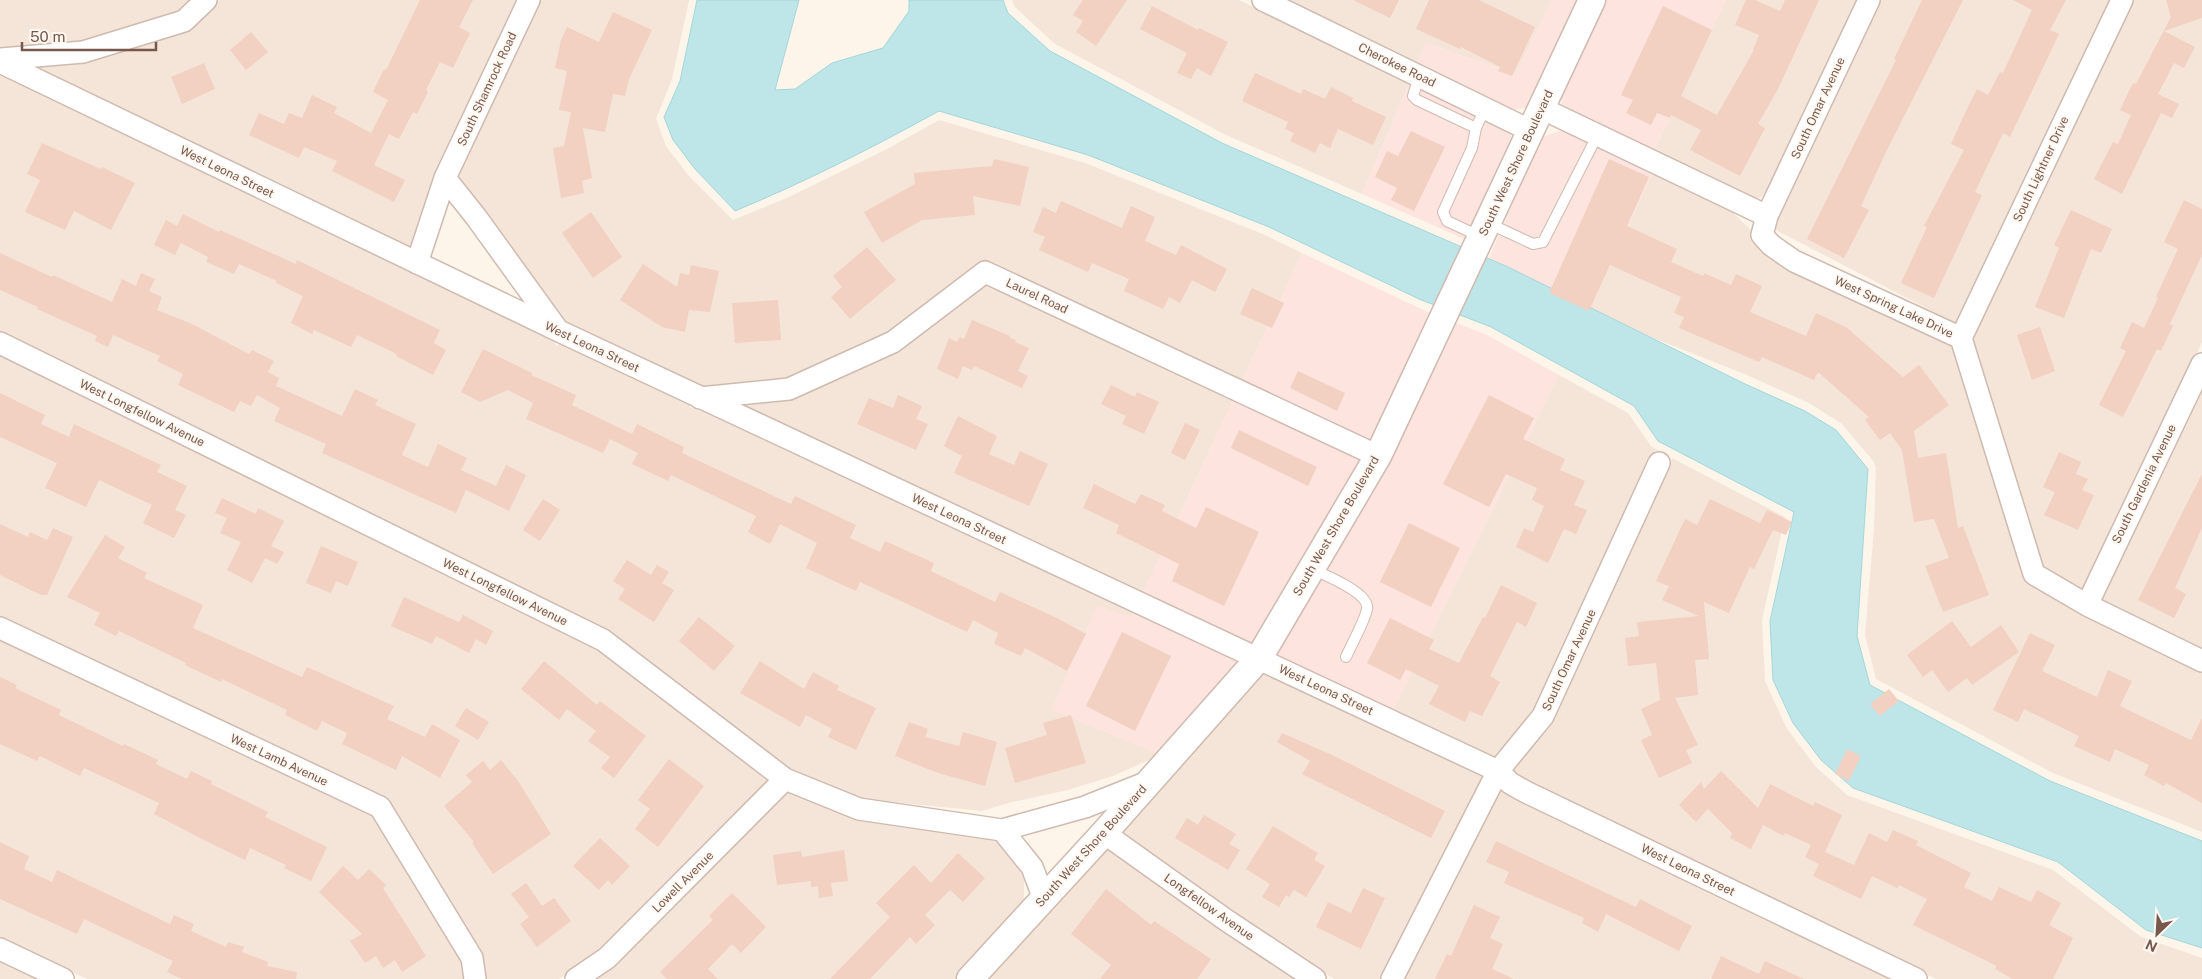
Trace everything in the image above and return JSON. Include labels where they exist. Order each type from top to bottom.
[{"type":"street","points":[[0,60],[83,52],[184,21],[206,0]]},
{"type":"street","name":"South Shamrock Road","points":[[417,263],[445,178],[529,0]]},
{"type":"street","name":"Cherokee Road","points":[[1263,0],[1419,76],[1442,100],[1536,119]]},
{"type":"street","name":"South West Shore Boulevard","points":[[970,979],[1259,658],[1378,456],[1592,0]]},
{"type":"street","name":"South Omar Avenue","points":[[1767,216],[1869,0]]},
{"type":"street","name":"South Lightner Drive","points":[[1961,338],[2122,0]]},
{"type":"street","name":"West Leona Street","points":[[0,60],[699,398],[1498,770],[1510,783],[1526,792],[1916,979]]},
{"type":"street","points":[[1536,119],[1598,134],[1767,216]]},
{"type":"street","points":[[445,178],[476,217],[559,331]]},
{"type":"street","name":"West Spring Lake Drive","points":[[1767,216],[1762,235],[1771,245],[1794,261],[1961,338],[2034,574],[2087,605],[2202,661]]},
{"type":"street","name":"Laurel Road","points":[[699,398],[789,388],[806,381],[893,342],[985,272],[1378,456]]},
{"type":"street","name":"West Longfellow Avenue","points":[[0,343],[603,640],[785,779],[859,809],[1002,830],[1085,807],[1150,781]]},
{"type":"street","name":"South Gardenia Avenue","points":[[2087,605],[2202,364]]},
{"type":"street","name":"South Omar Avenue","points":[[1392,979],[1498,770],[1543,716],[1659,463]]},
{"type":"street","name":"West Lamb Avenue","points":[[0,628],[380,807],[472,958],[475,979]]},
{"type":"street","name":"Lowell Avenue","points":[[576,979],[607,958],[785,779]]},
{"type":"street","points":[[1002,830],[1032,868],[1044,899]]},
{"type":"street","name":"Longfellow Avenue","points":[[1104,832],[1226,920],[1315,979]]},
{"type":"street","points":[[0,949],[63,979]]},
{"type":"lane","points":[[1442,100],[1476,128]]},
{"type":"lane","points":[[1485,108],[1476,128],[1472,148],[1443,212],[1447,221],[1534,244],[1543,242],[1598,134]]},
{"type":"lane","points":[[1312,568],[1358,593],[1365,599],[1367,609],[1346,657]]},
{"type":"shaded area","points":[[0,0],[192,0],[180,12],[82,42],[0,49]]},
{"type":"shaded area","points":[[219,0],[519,0],[412,249],[32,66],[190,28]]},
{"type":"shaded area","points":[[539,0],[689,0],[672,79],[656,119],[666,146],[688,175],[733,220],[787,198],[889,148],[939,120],[1085,163],[1265,235],[1302,253],[1242,381],[989,263],[889,333],[787,379],[702,387],[565,323],[456,176]]},
{"type":"shaded area","points":[[1012,0],[1239,0],[1409,83],[1362,194],[1226,135],[1055,44],[1015,7]]},
{"type":"shaded area","points":[[1287,0],[1552,0],[1516,74],[1426,43],[1417,63]]},
{"type":"shaded area","points":[[1552,0],[1582,0],[1532,107],[1512,110],[1417,63],[1426,43],[1516,74]]},
{"type":"shaded area","points":[[1605,0],[1726,0],[1654,151],[1571,111],[1562,104],[1561,95]]},
{"type":"shaded area","points":[[1726,0],[1859,0],[1769,189],[1760,198],[1751,198],[1654,151]]},
{"type":"shaded area","points":[[1879,0],[2111,0],[1957,324],[1774,229],[1779,213]]},
{"type":"shaded area","points":[[2132,0],[2202,0],[2202,342],[2083,591],[2042,567],[1971,338]]},
{"type":"shaded area","points":[[0,74],[553,340],[557,346],[560,343],[690,405],[690,408],[697,408],[1135,612],[1132,617],[1160,755],[1113,776],[1068,790],[1008,803],[982,811],[862,799],[791,770],[608,631],[0,332]]},
{"type":"shaded area","points":[[1409,83],[1505,129],[1512,137],[1512,148],[1469,241],[1362,194]]},
{"type":"shaded area","points":[[1565,129],[1653,172],[1588,312],[1487,263],[1540,138]]},
{"type":"shaded area","points":[[1653,172],[1730,210],[1753,232],[1766,256],[1953,345],[2025,578],[2029,584],[2074,611],[2202,672],[2202,832],[2053,773],[1876,679],[1865,635],[1874,529],[1876,468],[1874,462],[1842,424],[1809,403],[1747,375],[1588,312]]},
{"type":"shaded area","points":[[1302,253],[1434,315],[1374,442],[1242,381]]},
{"type":"shaded area","points":[[985,284],[1233,400],[1143,593],[737,404],[792,398]]},
{"type":"shaded area","points":[[1451,321],[1487,335],[1559,375],[1393,710],[1272,653]]},
{"type":"shaded area","points":[[0,355],[598,649],[770,781],[602,950],[559,979],[485,979],[384,798],[0,616]]},
{"type":"shaded area","points":[[1559,375],[1628,413],[1651,446],[1661,452],[1655,450],[1535,711],[1496,758],[1393,710]]},
{"type":"shaded area","points":[[2202,385],[2202,649],[2099,600]]},
{"type":"shaded area","points":[[1233,400],[1364,461],[1255,645],[1143,593]]},
{"type":"shaded area","points":[[1672,458],[1785,517],[1762,620],[1765,681],[1786,727],[1815,766],[1847,795],[2053,870],[2141,937],[2202,958],[2202,979],[1936,979],[1517,775],[1511,769],[1551,720]]},
{"type":"shaded area","points":[[1097,606],[1132,617],[1135,612],[1243,662],[1160,755],[1051,710]]},
{"type":"shaded area","points":[[0,639],[373,815],[463,963],[466,979],[87,979],[0,938]]},
{"type":"shaded area","points":[[1261,671],[1485,776],[1381,979],[1334,979],[1231,912],[1119,830]]},
{"type":"shaded area","points":[[1500,787],[1521,801],[1889,979],[1402,979]]},
{"type":"shaded area","points":[[786,791],[858,819],[995,841],[1012,855],[1024,879],[1024,904],[956,979],[592,979]]},
{"type":"shaded area","points":[[1105,846],[1220,929],[1296,979],[983,979]]},
{"type":"shaded area","points":[[0,961],[39,979],[0,979]]},
{"type":"water","points":[[697,0],[799,0],[775,90],[795,89],[832,63],[883,48],[909,11],[909,0],[1003,0],[1008,13],[1050,51],[1222,143],[1508,267],[1743,383],[1805,411],[1836,430],[1868,469],[1857,636],[1870,685],[2050,781],[2202,841],[2202,948],[2146,930],[2058,862],[1853,788],[1821,760],[1793,723],[1773,680],[1770,621],[1794,512],[1658,441],[1634,406],[1491,327],[1419,299],[1269,227],[1088,155],[939,111],[838,164],[735,211],[695,169],[673,140],[664,117],[680,81]]},
{"type":"building","points":[[420,0],[473,0],[459,27],[470,33],[453,68],[440,62],[417,114],[413,112],[399,139],[389,134],[374,165],[405,180],[394,202],[332,171],[337,161],[304,147],[299,158],[249,135],[259,113],[284,124],[289,113],[302,118],[312,95],[337,107],[334,113],[371,133],[388,100],[373,92],[384,69],[386,70]]},
{"type":"building","points":[[1083,0],[1127,0],[1096,46],[1076,32],[1083,21],[1073,15]]},
{"type":"building","points":[[1353,0],[1399,0],[1390,18]]},
{"type":"building","points":[[1429,0],[1479,0],[1535,27],[1512,76],[1498,71],[1500,67],[1461,47],[1460,49],[1416,29]]},
{"type":"building","points":[[1746,0],[1755,0],[1780,11],[1785,0],[1819,0],[1778,89],[1758,124],[1765,128],[1740,176],[1690,150],[1701,130],[1671,115],[1670,118],[1657,113],[1651,125],[1626,113],[1633,100],[1621,95],[1663,6],[1712,30],[1681,96],[1717,115],[1754,50],[1759,35],[1735,25]]},
{"type":"building","points":[[1922,0],[1963,0],[1886,152],[1861,206],[1869,210],[1844,258],[1807,239],[1896,60],[1894,59]]},
{"type":"building","points":[[2013,0],[2066,0],[2050,30],[2059,34],[2010,137],[2003,133],[1975,192],[1982,195],[1934,298],[1901,283],[1927,227],[1924,226],[1964,150],[1951,144],[1965,113],[1977,89],[1988,95],[2000,72],[2003,73],[2032,10]]},
{"type":"building","points":[[2166,0],[2202,0],[2202,18],[2164,31],[2195,47],[2184,68],[2174,63],[2158,94],[2179,104],[2172,118],[2161,113],[2122,194],[2094,179],[2113,142],[2118,144],[2131,115],[2120,110],[2133,83],[2136,84],[2171,17]]},
{"type":"building","points":[[1152,6],[1198,30],[1199,28],[1228,42],[1211,76],[1197,68],[1191,79],[1177,73],[1187,53],[1140,29]]},
{"type":"building","points":[[613,12],[652,30],[629,79],[625,96],[613,94],[605,132],[583,128],[592,178],[582,181],[584,193],[561,198],[553,148],[564,146],[571,112],[559,110],[567,71],[555,68],[561,40],[567,27],[599,42]]},
{"type":"building","points":[[251,32],[268,52],[246,70],[230,50]]},
{"type":"building","points":[[204,63],[215,89],[182,104],[171,77]]},
{"type":"building","points":[[1255,73],[1301,94],[1303,89],[1325,99],[1331,87],[1353,98],[1352,101],[1386,117],[1373,145],[1338,129],[1330,148],[1320,143],[1315,153],[1290,141],[1294,133],[1285,129],[1288,122],[1242,101]]},
{"type":"building","points":[[1411,131],[1445,147],[1414,211],[1391,200],[1397,188],[1375,177],[1387,151],[1398,156]]},
{"type":"building","points":[[42,143],[101,169],[102,167],[135,183],[111,230],[74,211],[65,230],[25,212],[40,180],[27,174]]},
{"type":"building","points":[[994,159],[1029,167],[1020,206],[973,196],[975,215],[922,220],[882,243],[864,212],[915,184],[914,173],[992,166]]},
{"type":"building","points":[[1609,159],[1649,177],[1627,226],[1677,249],[1671,262],[1703,276],[1704,273],[1731,285],[1736,274],[1762,286],[1750,312],[1806,336],[1816,313],[1846,327],[1903,377],[1919,365],[1949,405],[1914,431],[1918,458],[1946,453],[1958,528],[1963,526],[1989,595],[1943,612],[1925,566],[1949,558],[1934,519],[1914,522],[1902,450],[1890,433],[1880,440],[1865,420],[1869,417],[1818,372],[1814,380],[1762,357],[1759,362],[1679,328],[1684,317],[1674,313],[1681,297],[1610,265],[1589,311],[1549,293]]},
{"type":"building","points":[[2184,200],[2202,209],[2202,255],[2170,324],[2173,326],[2161,351],[2157,349],[2123,417],[2099,405],[2126,351],[2120,348],[2132,322],[2144,328],[2158,298],[2156,297],[2178,249],[2164,242]]},
{"type":"building","points":[[1061,201],[1122,228],[1131,206],[1155,217],[1145,241],[1176,255],[1181,245],[1227,269],[1215,292],[1192,280],[1180,303],[1169,297],[1163,309],[1124,291],[1129,279],[1092,263],[1088,272],[1039,250],[1045,237],[1033,232],[1043,207],[1056,213]]},
{"type":"building","points":[[2071,210],[2112,229],[2101,253],[2091,249],[2064,318],[2035,307],[2059,248],[2054,245]]},
{"type":"building","points":[[591,212],[622,257],[593,278],[562,233]]},
{"type":"building","points":[[183,214],[219,232],[220,230],[296,264],[297,260],[440,330],[434,343],[446,350],[433,375],[396,356],[397,354],[357,335],[351,347],[314,330],[312,334],[291,323],[303,296],[276,283],[277,281],[239,264],[234,274],[206,262],[208,257],[181,243],[175,255],[154,245],[166,220],[177,226]]},
{"type":"building","points":[[867,247],[896,280],[850,319],[831,297],[842,287],[833,276]]},
{"type":"building","points":[[0,253],[112,302],[122,279],[136,286],[141,273],[155,279],[149,291],[162,297],[157,310],[192,324],[249,354],[252,350],[274,361],[268,372],[279,378],[276,386],[342,416],[355,389],[378,400],[375,405],[416,424],[402,455],[428,467],[438,444],[467,458],[461,470],[496,486],[506,465],[526,475],[509,511],[466,490],[456,513],[322,453],[326,444],[274,421],[280,408],[257,395],[251,406],[240,401],[234,412],[178,385],[183,374],[157,361],[160,356],[113,335],[108,347],[95,341],[97,336],[0,290]]},
{"type":"building","points":[[643,264],[677,287],[680,273],[689,275],[691,265],[719,271],[710,312],[689,310],[685,332],[662,327],[620,300]]},
{"type":"building","points":[[1252,288],[1284,303],[1272,328],[1240,314]]},
{"type":"building","points":[[778,300],[781,340],[735,343],[732,303]]},
{"type":"building","points":[[972,320],[1010,336],[1010,338],[1016,340],[1015,342],[1029,348],[1018,371],[1028,376],[1022,388],[974,366],[972,370],[963,366],[958,379],[937,369],[949,338],[957,342],[960,337],[964,339]]},
{"type":"building","points":[[2040,327],[2055,371],[2032,380],[2017,335]]},
{"type":"building","points":[[483,349],[532,373],[531,375],[576,395],[572,405],[632,434],[637,424],[684,447],[682,453],[791,504],[795,496],[856,525],[850,538],[880,552],[885,541],[934,563],[931,571],[995,602],[1000,592],[1057,618],[1086,634],[1067,671],[1025,648],[1021,656],[994,644],[998,633],[973,620],[967,632],[860,582],[856,591],[806,568],[817,543],[780,524],[770,544],[748,532],[756,516],[671,475],[668,481],[632,464],[638,453],[610,439],[603,453],[526,419],[533,403],[508,390],[480,402],[461,392]]},
{"type":"building","points":[[1298,371],[1345,393],[1337,411],[1290,388]]},
{"type":"building","points":[[1111,385],[1135,397],[1137,392],[1159,402],[1144,434],[1122,424],[1126,416],[1101,404]]},
{"type":"building","points":[[0,393],[45,415],[41,424],[69,437],[74,424],[161,465],[157,472],[187,486],[175,510],[186,515],[174,538],[143,523],[152,505],[99,480],[86,507],[45,488],[57,463],[0,437]]},
{"type":"building","points":[[898,395],[922,406],[916,419],[928,424],[916,450],[857,424],[869,398],[893,408]]},
{"type":"building","points":[[1489,395],[1534,418],[1523,439],[1565,459],[1560,470],[1585,481],[1574,505],[1587,510],[1576,534],[1564,529],[1548,563],[1516,547],[1524,528],[1533,532],[1544,506],[1532,500],[1537,488],[1506,474],[1489,507],[1443,484]]},
{"type":"building","points":[[958,416],[997,436],[989,454],[1014,465],[1020,451],[1048,464],[1029,506],[954,473],[962,456],[944,446]]},
{"type":"building","points":[[1185,423],[1200,430],[1185,460],[1171,453]]},
{"type":"building","points":[[1239,430],[1317,467],[1308,486],[1231,448]]},
{"type":"building","points":[[2059,452],[2081,462],[2076,474],[2088,479],[2082,490],[2094,495],[2078,530],[2044,515],[2055,492],[2043,487]]},
{"type":"building","points":[[2202,474],[2202,528],[2175,588],[2186,594],[2174,618],[2138,600]]},
{"type":"building","points":[[1094,484],[1135,504],[1141,494],[1165,505],[1162,511],[1196,528],[1206,507],[1259,532],[1224,606],[1172,581],[1179,564],[1116,533],[1119,525],[1083,508]]},
{"type":"building","points":[[222,498],[256,514],[258,508],[284,521],[271,546],[284,552],[277,564],[265,558],[252,583],[227,570],[241,542],[220,533],[227,518],[215,513]]},
{"type":"building","points":[[543,499],[560,510],[540,541],[523,530]]},
{"type":"building","points":[[1710,499],[1760,523],[1767,510],[1792,522],[1786,535],[1773,530],[1754,569],[1750,567],[1729,613],[1704,602],[1709,659],[1695,660],[1698,695],[1675,698],[1698,745],[1686,750],[1692,763],[1659,778],[1641,740],[1652,735],[1641,709],[1660,700],[1656,663],[1628,666],[1625,638],[1639,636],[1637,622],[1699,616],[1662,600],[1669,586],[1656,581],[1685,519],[1697,525]]},
{"type":"building","points":[[1409,523],[1460,548],[1431,607],[1380,582]]},
{"type":"building","points":[[0,524],[28,537],[30,532],[47,540],[53,528],[73,537],[47,595],[41,595],[0,575]]},
{"type":"building","points":[[105,535],[125,547],[118,558],[147,573],[144,578],[203,605],[193,628],[302,677],[307,667],[394,706],[387,719],[425,737],[432,724],[460,740],[440,778],[402,756],[396,770],[342,744],[347,733],[322,721],[317,731],[285,715],[287,710],[222,679],[221,682],[119,631],[116,636],[94,625],[100,613],[67,597]]},
{"type":"building","points":[[321,546],[358,562],[348,586],[336,581],[331,593],[306,583]]},
{"type":"building","points":[[627,560],[651,575],[657,565],[669,572],[662,583],[674,590],[654,622],[618,599],[625,589],[613,581]]},
{"type":"building","points":[[1501,585],[1537,603],[1526,627],[1517,622],[1490,676],[1500,682],[1482,716],[1470,711],[1465,722],[1429,704],[1439,686],[1406,669],[1400,680],[1367,663],[1390,618],[1434,640],[1429,649],[1459,663],[1483,617],[1485,618]]},
{"type":"building","points":[[404,597],[459,622],[463,615],[493,631],[486,645],[476,639],[469,653],[436,636],[432,644],[391,626]]},
{"type":"building","points":[[699,617],[735,646],[714,671],[679,641]]},
{"type":"building","points":[[1952,621],[1971,647],[2001,625],[2019,652],[1972,685],[1967,678],[1948,692],[1932,670],[1923,677],[1907,655]]},
{"type":"building","points":[[1122,632],[1171,656],[1135,731],[1086,706]]},
{"type":"building","points":[[2030,633],[2055,645],[2042,671],[2097,697],[2108,670],[2132,681],[2120,706],[2191,740],[2202,718],[2202,803],[2166,783],[2164,786],[2144,775],[2149,765],[2115,749],[2110,762],[2074,746],[2079,736],[2024,709],[2018,722],[1993,710]]},
{"type":"building","points":[[544,661],[597,705],[600,701],[646,736],[614,778],[601,768],[610,757],[588,741],[596,731],[567,709],[559,720],[521,689]]},
{"type":"building","points":[[760,661],[804,689],[813,672],[839,686],[837,690],[876,708],[856,750],[828,737],[832,729],[806,715],[800,727],[740,693]]},
{"type":"building","points":[[0,677],[17,685],[15,688],[61,710],[59,715],[123,746],[124,744],[158,760],[156,764],[187,779],[191,771],[212,781],[211,784],[268,812],[265,817],[327,847],[311,881],[284,868],[286,865],[250,848],[245,860],[206,841],[154,814],[159,803],[84,768],[80,776],[40,756],[37,761],[0,744]]},
{"type":"building","points":[[1889,689],[1899,701],[1880,716],[1870,704]]},
{"type":"building","points":[[466,708],[489,722],[478,740],[455,726]]},
{"type":"building","points":[[1071,715],[1086,763],[1015,783],[1005,748],[1047,735],[1043,723]]},
{"type":"building","points":[[909,722],[928,729],[925,737],[959,746],[963,732],[997,742],[985,786],[938,773],[895,756]]},
{"type":"building","points":[[1282,733],[1332,755],[1445,811],[1431,838],[1302,774],[1310,761],[1277,742]]},
{"type":"building","points":[[1847,749],[1861,756],[1849,781],[1835,774]]},
{"type":"building","points":[[669,759],[704,786],[658,847],[635,829],[650,809],[638,800]]},
{"type":"building","points":[[501,760],[518,781],[551,834],[493,874],[472,843],[474,842],[444,806],[472,782],[466,775],[483,761],[490,770]]},
{"type":"building","points":[[1721,771],[1758,808],[1770,784],[1813,806],[1815,802],[1842,815],[1825,852],[1854,865],[1869,833],[1887,842],[1893,830],[1918,841],[1916,845],[1971,873],[1964,887],[1992,901],[1999,887],[2031,902],[2037,890],[2061,903],[2049,925],[2073,938],[2053,979],[2013,979],[1995,969],[1997,966],[1913,925],[1927,899],[1899,885],[1897,888],[1872,876],[1861,899],[1813,876],[1819,864],[1805,857],[1811,845],[1785,833],[1784,836],[1763,825],[1751,849],[1730,838],[1732,833],[1708,809],[1696,822],[1679,805],[1701,782],[1704,789]]},
{"type":"building","points":[[1204,815],[1236,834],[1229,844],[1240,850],[1228,870],[1175,838],[1187,818],[1198,825]]},
{"type":"building","points":[[1273,826],[1318,853],[1314,860],[1325,866],[1306,897],[1294,890],[1289,897],[1286,895],[1279,907],[1262,897],[1270,884],[1246,869]]},
{"type":"building","points":[[600,838],[630,866],[612,885],[608,880],[599,890],[573,866]]},
{"type":"building","points":[[1496,841],[1636,907],[1640,899],[1692,926],[1679,951],[1606,914],[1598,932],[1582,923],[1584,918],[1504,883],[1509,872],[1486,862]]},
{"type":"building","points":[[0,842],[29,856],[24,869],[52,882],[57,870],[170,924],[174,915],[194,924],[191,931],[226,947],[228,942],[244,947],[242,952],[268,962],[267,966],[297,972],[296,979],[182,979],[167,972],[173,961],[84,919],[77,934],[0,899]]},
{"type":"building","points":[[844,850],[848,881],[831,883],[833,896],[819,898],[818,886],[811,887],[811,881],[777,885],[773,855],[801,851],[802,857]]},
{"type":"building","points":[[958,853],[985,878],[963,902],[950,890],[925,915],[935,925],[916,944],[910,937],[870,979],[830,979],[890,917],[876,903],[914,865],[931,883]]},
{"type":"building","points":[[343,866],[358,880],[369,869],[386,885],[383,888],[426,956],[402,972],[395,960],[383,968],[376,956],[365,963],[350,941],[362,934],[319,892]]},
{"type":"building","points":[[526,883],[542,906],[554,898],[571,921],[537,947],[520,924],[529,917],[511,894]]},
{"type":"building","points":[[1363,888],[1385,898],[1361,949],[1316,927],[1328,902],[1351,913]]},
{"type":"building","points":[[1106,889],[1151,925],[1154,921],[1211,959],[1197,979],[1100,979],[1111,965],[1071,934]]},
{"type":"building","points":[[732,893],[766,927],[741,953],[732,944],[708,969],[718,979],[667,979],[660,972],[713,920],[709,916]]},
{"type":"building","points":[[1474,905],[1500,917],[1490,938],[1503,944],[1492,969],[1514,979],[1435,979],[1447,954],[1451,956]]},
{"type":"building","points":[[1721,956],[1759,974],[1765,961],[1804,979],[1711,979]]}]
